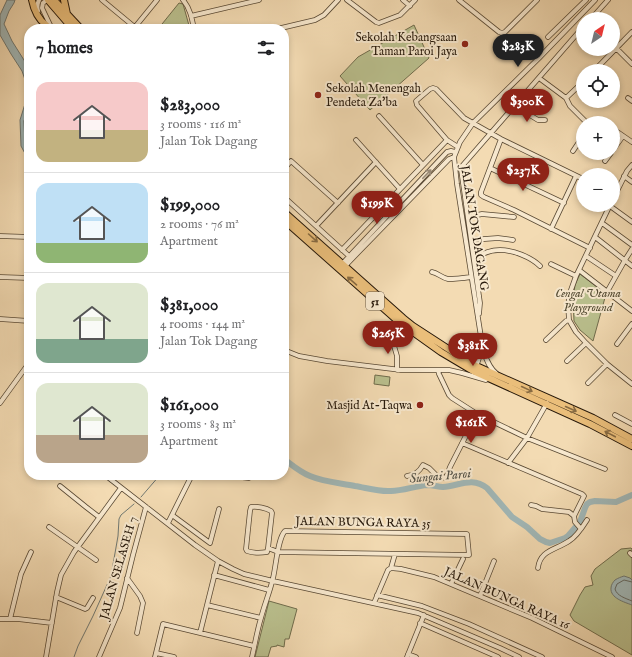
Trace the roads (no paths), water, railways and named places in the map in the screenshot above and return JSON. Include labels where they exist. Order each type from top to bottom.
[{"type":"highway","points":[[32,0],[34,8],[43,24]]},
{"type":"highway","points":[[47,0],[69,24]]},
{"type":"highway","points":[[54,0],[76,24]]},
{"type":"highway","points":[[64,0],[67,15]]},
{"type":"highway","name":"51","points":[[289,216],[408,322],[474,367]]},
{"type":"highway","name":"51","points":[[289,224],[399,322],[441,352],[547,401],[632,446]]},
{"type":"highway","name":"51","points":[[547,401],[593,418],[632,439]]},
{"type":"street","points":[[39,0],[38,10],[46,24]]},
{"type":"street","points":[[47,0],[43,3],[42,8],[47,24]]},
{"type":"street","points":[[102,0],[131,24]]},
{"type":"street","points":[[108,5],[112,0]]},
{"type":"street","points":[[139,24],[157,0]]},
{"type":"street","points":[[183,0],[191,16],[193,24]]},
{"type":"street","points":[[238,0],[241,4]]},
{"type":"street","points":[[191,16],[259,0]]},
{"type":"street","points":[[289,26],[315,20],[324,15],[338,0]]},
{"type":"street","points":[[347,0],[376,22],[383,22],[400,16],[415,0]]},
{"type":"street","points":[[403,0],[410,6]]},
{"type":"street","points":[[459,0],[502,33],[505,32],[537,0]]},
{"type":"street","points":[[548,37],[586,0]]},
{"type":"street","name":"JALAN TOK DAGANG","points":[[583,12],[595,0]]},
{"type":"street","points":[[597,12],[608,0]]},
{"type":"street","points":[[573,13],[576,17]]},
{"type":"street","name":"JALAN TOK DAGANG","points":[[474,367],[481,344],[481,336],[456,177],[454,155],[473,123],[576,19]]},
{"type":"street","points":[[620,44],[632,32]]},
{"type":"street","points":[[478,316],[480,303],[461,169],[466,161],[576,35]]},
{"type":"street","points":[[620,52],[632,64]]},
{"type":"street","points":[[601,64],[608,56]]},
{"type":"street","points":[[539,78],[566,98],[570,106],[580,116]]},
{"type":"street","points":[[458,147],[448,140],[417,105],[416,102],[430,89],[436,89],[464,118],[576,176],[551,229]]},
{"type":"street","points":[[566,98],[576,89]]},
{"type":"street","points":[[515,106],[538,120],[545,120]]},
{"type":"street","points":[[379,116],[423,165]]},
{"type":"street","points":[[620,134],[632,142]]},
{"type":"street","points":[[620,140],[623,136]]},
{"type":"street","points":[[501,138],[481,195],[484,198],[514,210],[590,248]]},
{"type":"street","points":[[356,140],[400,189]]},
{"type":"street","points":[[342,250],[448,140]]},
{"type":"street","points":[[573,151],[576,146]]},
{"type":"street","points":[[451,151],[454,155],[343,265],[349,256],[447,152],[451,151]]},
{"type":"street","points":[[289,163],[291,161],[338,203]]},
{"type":"street","points":[[316,226],[376,162]]},
{"type":"street","points":[[620,184],[626,171],[632,165]]},
{"type":"street","points":[[490,168],[564,203]]},
{"type":"street","points":[[624,176],[632,182]]},
{"type":"street","points":[[289,202],[349,256]]},
{"type":"street","points":[[607,212],[576,276],[571,290],[568,304],[569,320],[576,332],[586,343],[607,364],[632,383]]},
{"type":"street","points":[[619,212],[632,222]]},
{"type":"street","points":[[468,217],[482,214],[514,217]]},
{"type":"street","points":[[602,223],[632,245]]},
{"type":"street","points":[[0,236],[24,237]]},
{"type":"street","points":[[595,237],[632,266]]},
{"type":"street","points":[[471,240],[498,238],[513,240]]},
{"type":"street","points":[[607,292],[632,249]]},
{"type":"street","points":[[474,259],[499,250],[527,256],[540,266]]},
{"type":"street","points":[[586,256],[616,276]]},
{"type":"street","points":[[551,264],[576,276]]},
{"type":"street","points":[[579,270],[632,311]]},
{"type":"street","points":[[432,272],[447,279],[472,277]]},
{"type":"street","points":[[0,277],[24,278]]},
{"type":"street","points":[[0,319],[24,321]]},
{"type":"street","points":[[546,340],[566,321],[569,320]]},
{"type":"street","points":[[617,344],[632,324]]},
{"type":"street","points":[[392,339],[397,356],[397,370]]},
{"type":"street","points":[[567,362],[586,343]]},
{"type":"street","points":[[453,352],[463,354],[469,353],[481,344],[489,366],[505,382]]},
{"type":"street","points":[[289,352],[298,356],[328,361],[397,370],[449,370],[505,382]]},
{"type":"street","points":[[588,383],[607,364]]},
{"type":"street","points":[[0,403],[24,369]]},
{"type":"street","points":[[438,370],[449,395],[477,414],[527,438],[605,469]]},
{"type":"street","points":[[508,463],[527,438],[547,401]]},
{"type":"street","points":[[407,476],[419,472],[422,465],[429,468],[437,476],[446,478],[477,414]]},
{"type":"street","points":[[615,415],[632,424]]},
{"type":"street","points":[[462,443],[582,494],[584,496],[574,516],[575,522],[580,528]]},
{"type":"street","points":[[110,480],[195,545],[218,561],[244,574],[418,613],[520,657]]},
{"type":"street","points":[[168,523],[190,480]]},
{"type":"street","points":[[60,486],[99,517]]},
{"type":"street","points":[[46,657],[56,597],[62,575],[68,562],[78,547],[120,488]]},
{"type":"street","points":[[531,505],[542,510],[569,512],[574,516]]},
{"type":"street","points":[[254,506],[272,511],[268,548],[267,552],[247,551],[246,548],[250,511],[254,506]]},
{"type":"street","name":"JALAN SELASEH 7","points":[[99,657],[120,608],[146,507]]},
{"type":"street","points":[[172,515],[210,543],[219,509]]},
{"type":"street","points":[[538,568],[538,562],[544,554],[570,541],[587,520]]},
{"type":"street","points":[[49,527],[96,560]]},
{"type":"street","name":"JALAN BUNGA RAYA 35","points":[[252,657],[261,618],[273,581],[278,552],[285,531],[467,534],[468,555],[394,554]]},
{"type":"street","points":[[268,548],[278,552],[394,554],[391,568],[388,570],[374,603]]},
{"type":"street","points":[[10,619],[22,574],[31,552]]},
{"type":"street","points":[[452,584],[463,559]]},
{"type":"street","points":[[200,633],[218,561]]},
{"type":"street","points":[[480,596],[494,561]]},
{"type":"street","name":"JALAN BUNGA RAYA 16","points":[[391,568],[402,569],[434,577],[452,584],[532,618],[612,657]]},
{"type":"street","points":[[214,575],[269,590]]},
{"type":"street","points":[[128,578],[143,603],[137,633]]},
{"type":"street","points":[[377,595],[422,606],[469,624],[542,657]]},
{"type":"street","points":[[56,597],[85,609],[93,598]]},
{"type":"street","points":[[207,605],[261,618]]},
{"type":"street","points":[[416,657],[407,655],[424,615]]},
{"type":"street","points":[[0,619],[52,623]]},
{"type":"street","points":[[420,623],[498,657]]},
{"type":"street","points":[[174,657],[155,655],[163,624],[254,646]]},
{"type":"water","points":[[7,0],[15,0],[4,24],[12,41],[24,60],[24,76],[0,35],[0,15]]},
{"type":"water","points":[[24,108],[24,152],[21,146],[20,120]]},
{"type":"water","points":[[624,576],[632,580],[632,605],[615,597],[611,591],[611,586],[615,580]]},
{"type":"waterway","name":"Sungai Paroi","points":[[289,463],[315,478],[386,491],[396,491],[427,485],[443,487],[471,482],[481,484],[487,488],[512,517],[527,527],[540,539],[550,543],[568,536],[580,522],[585,508],[590,502],[616,502],[632,495]]},
{"type":"waterway","points":[[141,497],[156,480]]},
{"type":"waterway","points":[[74,657],[111,576],[118,536],[119,519],[121,515],[134,504]]},
{"type":"place","name":"Sekolah Kebangsaan Taman Paroi Jaya","points":[[465,44]]},
{"type":"place","name":"Sekolah Menengah Pendeta Za'ba","points":[[318,95]]},
{"type":"place","name":"Masjid At-Taqwa","points":[[420,405]]},
{"type":"park label","name":"Cengal Utama Playground","points":[[588,300]]}]
